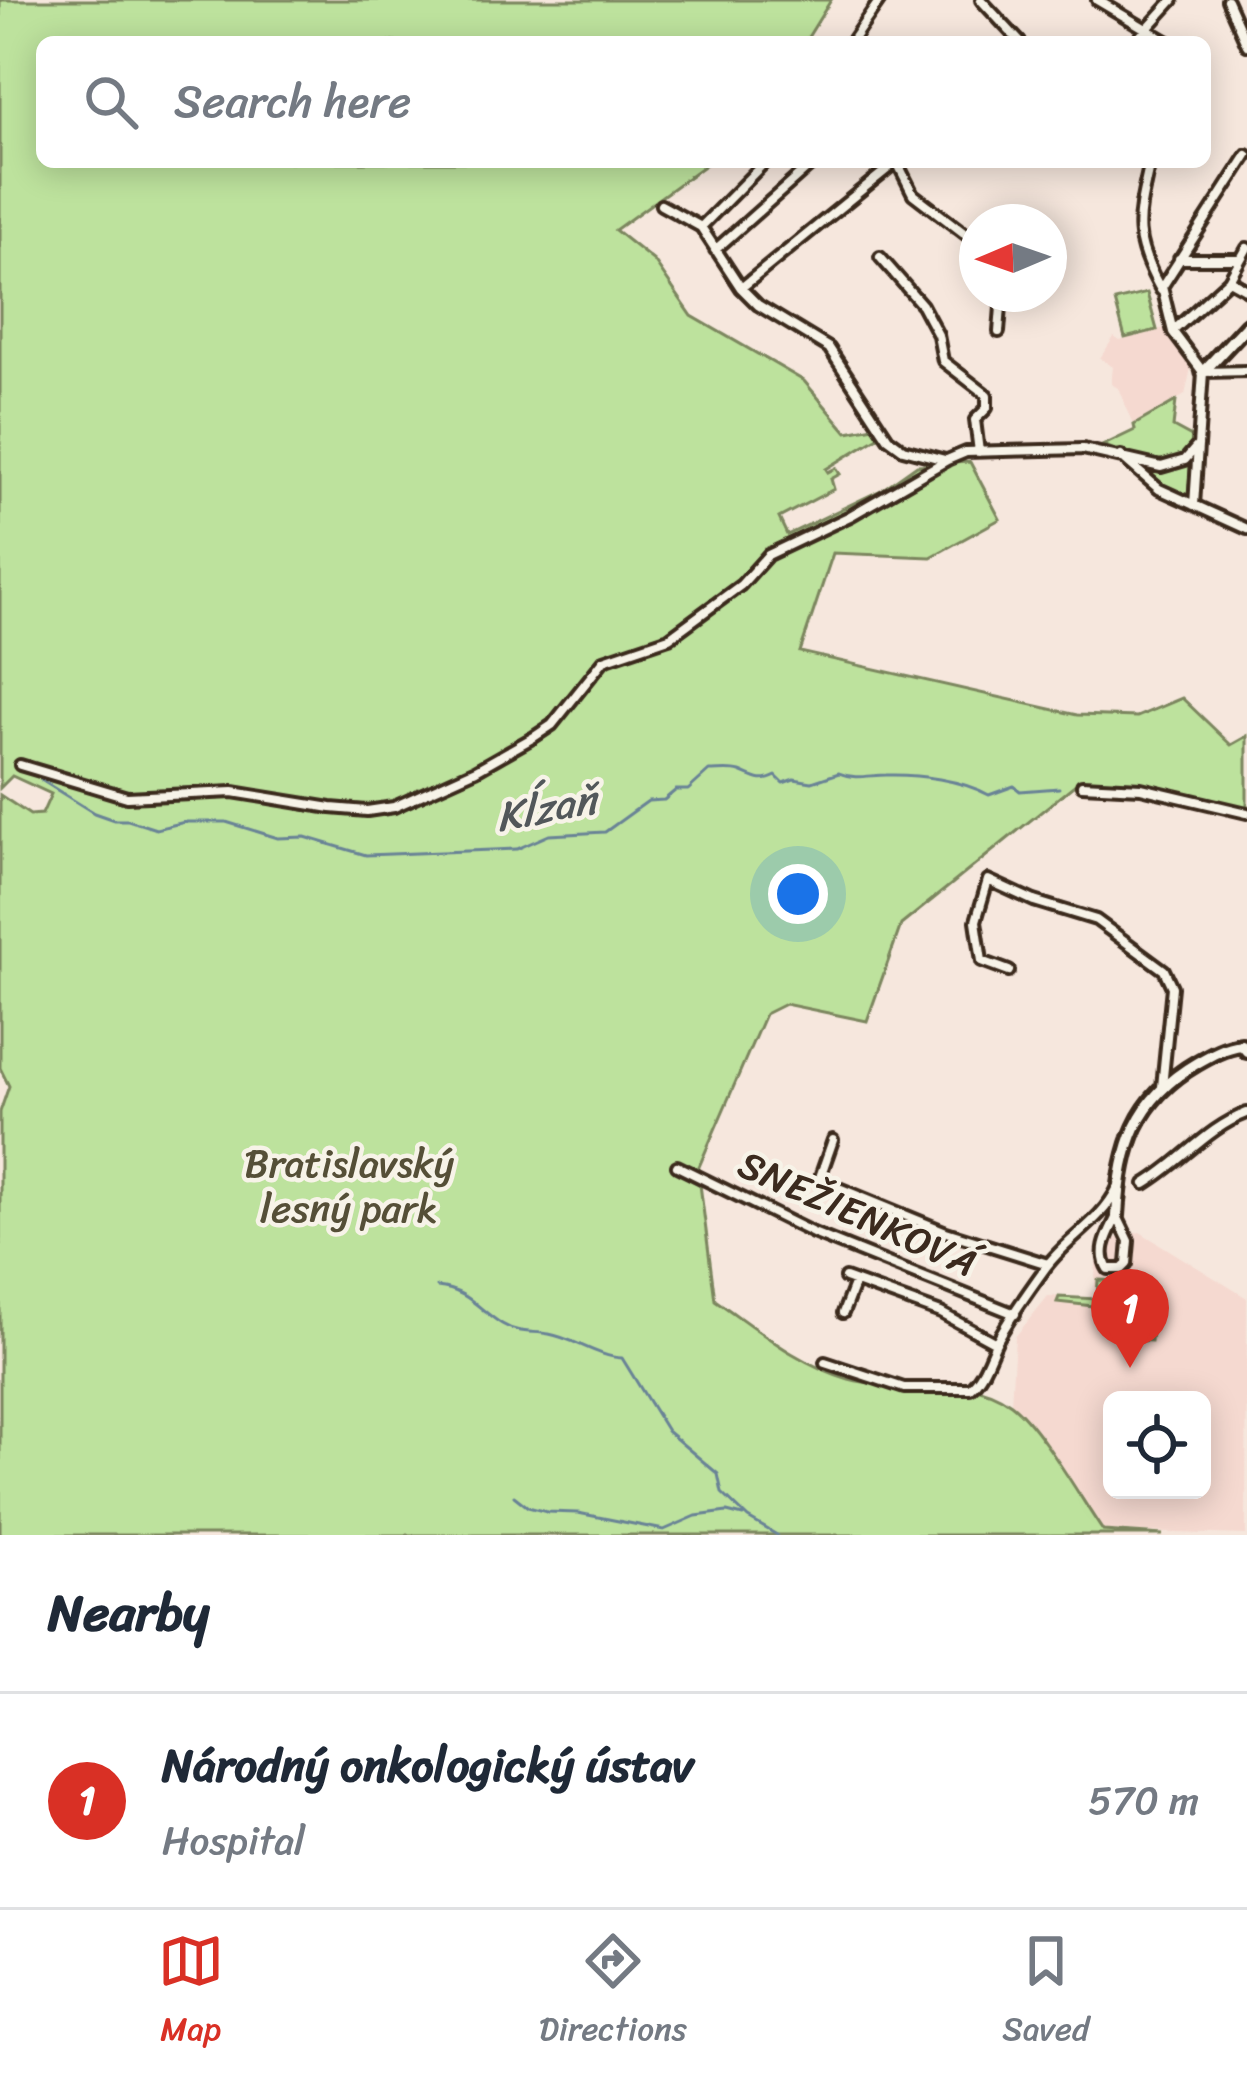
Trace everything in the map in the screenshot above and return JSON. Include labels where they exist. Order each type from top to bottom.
[{"type":"street","points":[[854,36],[880,0]]},
{"type":"street","points":[[980,0],[1014,36]]},
{"type":"street","points":[[1097,0],[1157,36]]},
{"type":"street","points":[[1140,36],[1173,0]]},
{"type":"street","points":[[1226,0],[1247,45]]},
{"type":"street","points":[[1162,292],[1165,279],[1247,155]]},
{"type":"street","points":[[701,227],[760,168]]},
{"type":"street","points":[[715,250],[807,168]]},
{"type":"street","points":[[741,287],[890,168]]},
{"type":"street","points":[[900,168],[914,194],[959,229]]},
{"type":"street","points":[[1149,168],[1138,225],[1146,263],[1162,292],[1173,332],[1204,372]]},
{"type":"street","points":[[661,206],[701,227],[741,287],[767,312],[829,348],[888,438],[903,449],[946,460]]},
{"type":"street","points":[[1173,332],[1229,280],[1247,248]]},
{"type":"street","points":[[880,256],[922,305],[938,335],[943,361],[987,395],[987,408],[976,419],[980,452]]},
{"type":"street","points":[[1179,259],[1240,259]]},
{"type":"street","points":[[1132,265],[1146,263]]},
{"type":"street","points":[[1229,280],[1247,290]]},
{"type":"street","points":[[999,332],[1001,312]]},
{"type":"street","points":[[1194,505],[1204,372],[1247,325]]},
{"type":"street","points":[[1204,372],[1247,371]]},
{"type":"street","points":[[20,765],[127,797],[233,792],[331,808],[394,807],[476,770],[552,725],[604,660],[669,638],[741,585],[768,554],[850,516],[946,460],[980,452],[1083,448],[1160,467],[1185,460],[1198,445]]},
{"type":"street","points":[[1120,455],[1159,489],[1247,529]]},
{"type":"street","points":[[1082,785],[1141,788],[1247,813]]},
{"type":"street","points":[[1009,971],[982,961],[976,921],[988,880],[1034,901],[1096,920],[1164,970],[1172,987],[1162,1087]]},
{"type":"street","points":[[1117,1216],[1129,1241],[1127,1264],[1108,1269],[1104,1246],[1117,1216],[1130,1138],[1143,1111],[1162,1087],[1231,1046],[1242,1045],[1247,1051]]},
{"type":"street","points":[[1145,1184],[1214,1130],[1247,1113]]},
{"type":"street","points":[[832,1140],[819,1180],[946,1232],[1048,1264]]},
{"type":"street","name":"SNEŽIENKOVÁ","points":[[677,1166],[826,1239],[1015,1313]]},
{"type":"street","points":[[825,1362],[904,1388],[965,1390],[979,1380],[996,1343],[1048,1264],[1089,1226],[1119,1185]]},
{"type":"street","points":[[844,1313],[850,1280],[941,1313],[996,1343]]},
{"type":"shaded area","points":[[1164,328],[1191,368],[1185,395],[1134,425],[1118,388],[1111,384],[1113,367],[1100,358],[1114,337],[1120,341]]},
{"type":"shaded area","points":[[1140,1232],[1247,1298],[1246,1535],[1103,1531],[1011,1404],[1015,1337],[1048,1296],[1094,1298],[1097,1243]]},
{"type":"green space","name":"Bratislavský lesný park","points":[[0,0],[831,0],[809,36],[36,36],[36,168],[701,168],[615,230],[654,261],[692,316],[804,381],[847,432],[874,427],[880,436],[826,469],[836,468],[840,474],[831,479],[834,489],[779,518],[787,535],[883,489],[917,465],[970,462],[1000,519],[931,557],[833,553],[800,652],[1077,715],[1137,717],[1182,698],[1231,745],[1247,736],[1247,811],[1140,786],[1078,782],[901,925],[867,1021],[785,1004],[765,1014],[698,1169],[715,1300],[831,1373],[869,1383],[953,1384],[993,1393],[1034,1428],[1103,1531],[1163,1535],[0,1535],[0,1112],[9,1086],[0,1068],[0,795],[30,815],[42,814],[51,794],[12,776],[0,788]]},
{"type":"green space","points":[[1147,293],[1157,330],[1125,338],[1115,301]]},
{"type":"green space","points":[[1176,401],[1173,427],[1195,439],[1178,458],[1154,462],[1104,445],[1135,430],[1134,425]]},
{"type":"green space","points":[[1191,458],[1188,497],[1150,481],[1126,460],[1168,468]]},
{"type":"green space","points":[[1098,1280],[1120,1281],[1115,1297],[1120,1298],[1120,1309],[1057,1302],[1059,1297],[1097,1299]]},
{"type":"green space","points":[[1132,1312],[1154,1313],[1151,1341],[1131,1340]]},
{"type":"waterway","name":"Kĺzaň","points":[[41,780],[114,820],[156,829],[185,822],[226,822],[278,838],[305,837],[366,855],[517,849],[549,835],[605,832],[648,801],[688,790],[709,771],[736,771],[762,780],[776,776],[783,783],[794,779],[812,782],[839,773],[912,776],[953,782],[989,795],[1014,786],[1020,791],[1059,788]]},
{"type":"waterway","points":[[437,1287],[465,1296],[508,1327],[558,1336],[622,1358],[667,1431],[718,1474],[722,1493],[748,1518],[777,1535]]},
{"type":"waterway","points":[[514,1496],[528,1507],[547,1512],[578,1513],[664,1530],[696,1516],[727,1512],[743,1516]]},
{"type":"place","name":"Národný onkologický ústav","points":[[1130,1368]]}]
